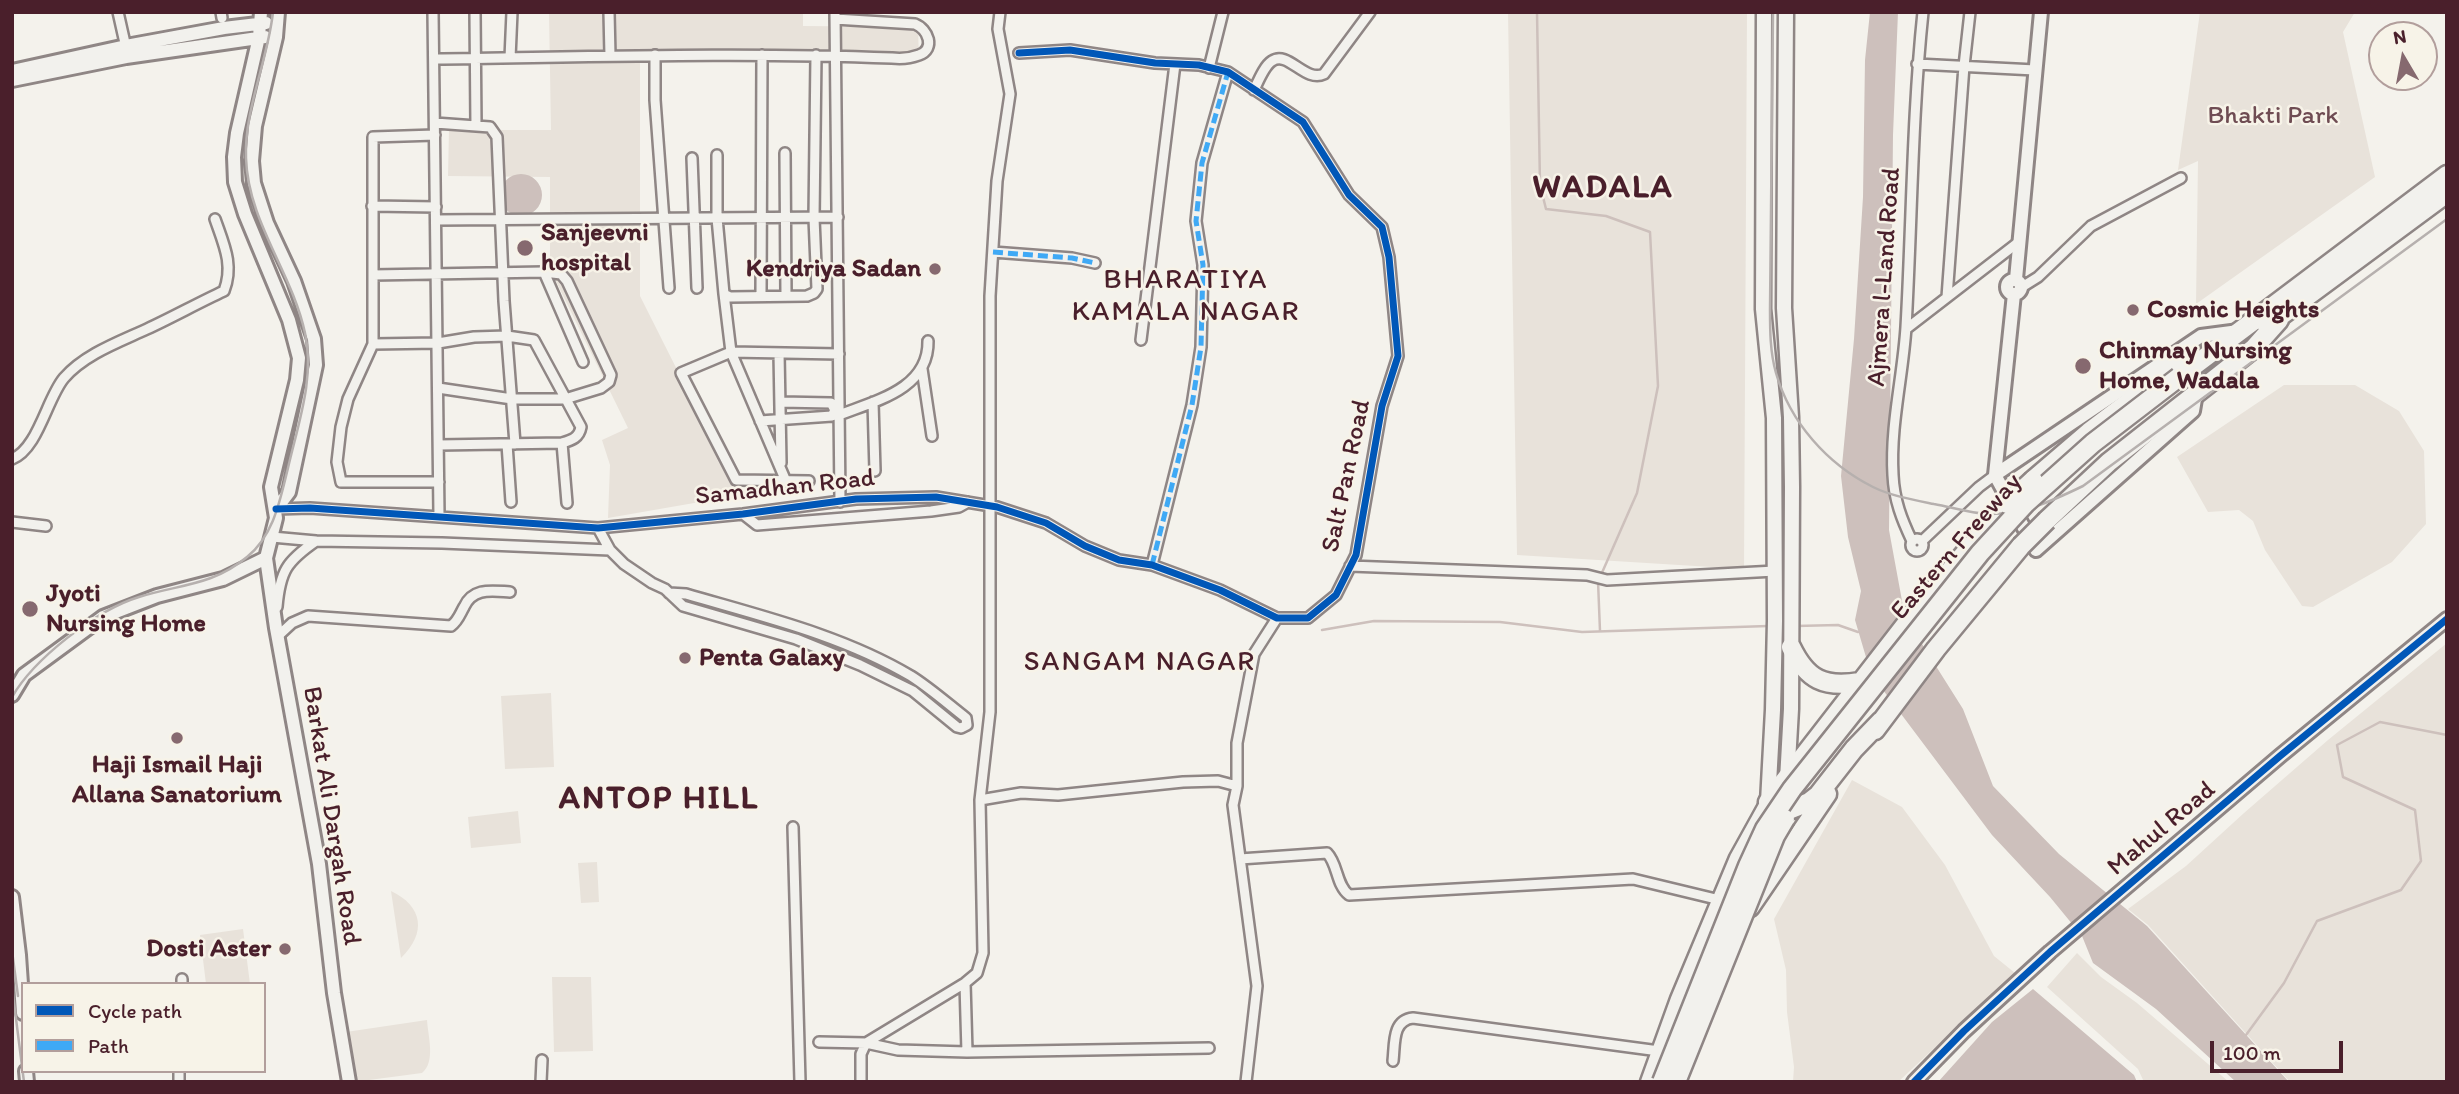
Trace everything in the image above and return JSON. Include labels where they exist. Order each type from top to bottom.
[{"type":"highway","name":"Eastern Freeway","points":[[1662,1082],[1765,829],[1792,789],[1980,553],[2026,503],[2093,443],[2187,385],[2236,334],[2447,175]]},
{"type":"highway","name":"Eastern Freeway","points":[[1676,1082],[1775,836],[1801,795],[1987,561],[2033,511],[2102,448],[2447,193]]},
{"type":"highway","points":[[1881,721],[1854,749],[1818,796],[1784,812],[1768,802],[1915,612],[2007,504],[2078,441],[2180,363],[2236,334]]},
{"type":"highway","points":[[1732,924],[1748,911],[1825,797],[1936,649],[2028,548],[2047,520],[2187,385]]},
{"type":"highway","points":[[1791,634],[1801,665],[1818,679],[1837,685],[1862,679]]},
{"type":"main road","points":[[1648,1082],[1737,858],[1768,802],[1775,628],[1775,488],[1774,418],[1763,309],[1765,12]]},
{"type":"main road","points":[[1676,1082],[1698,1007],[1732,924],[1784,812],[1791,709],[1792,487],[1791,417],[1784,309],[1786,12]]},
{"type":"main road","points":[[1774,418],[1791,417]]},
{"type":"main road","points":[[1775,488],[1792,487]]},
{"type":"street","points":[[118,12],[127,51]]},
{"type":"street","points":[[433,12],[439,516]]},
{"type":"street","points":[[475,12],[476,126]]},
{"type":"street","points":[[510,58],[512,12]]},
{"type":"street","points":[[609,12],[610,57]]},
{"type":"street","points":[[861,1082],[861,1054],[866,1043],[965,983],[977,972],[983,953],[980,800],[990,712],[990,296],[997,181],[1010,94],[998,29],[1000,12]]},
{"type":"street","points":[[1209,68],[1223,12]]},
{"type":"street","points":[[1254,90],[1269,62],[1274,59],[1295,65],[1310,76],[1324,74],[1370,12]]},
{"type":"street","name":"Ajmera l-Land Road","points":[[1923,12],[1917,64],[1906,329],[1895,422],[1893,475],[1896,502],[1917,541],[1995,475]]},
{"type":"street","points":[[1947,297],[1970,12]]},
{"type":"street","points":[[2041,12],[2017,287],[1995,475],[2028,548],[2193,411],[2187,385]]},
{"type":"street","points":[[434,59],[655,55],[816,55],[836,56],[900,59],[921,55],[928,48],[929,42],[922,27],[835,15],[836,56],[838,217],[840,502]]},
{"type":"street","points":[[12,695],[24,675],[103,617],[157,596],[223,579],[266,558],[276,509],[271,487],[299,358],[289,320],[245,214],[236,182],[234,157],[237,133],[259,37],[260,18]]},
{"type":"street","points":[[12,80],[52,67],[260,18],[278,18],[255,126],[252,161],[254,183],[267,223],[298,292],[314,339],[316,365],[289,492],[276,509]]},
{"type":"street","points":[[127,51],[276,37]]},
{"type":"street","name":"Salt Pan Road","points":[[1019,54],[1070,50],[1228,72],[1303,122],[1349,195],[1382,227],[1389,257],[1398,356],[1382,406],[1356,555],[1336,595],[1308,618],[1276,618]]},
{"type":"street","points":[[655,55],[655,100],[669,288]]},
{"type":"street","points":[[761,295],[762,55]]},
{"type":"street","points":[[724,294],[730,297],[807,296],[817,289],[814,218],[816,55]]},
{"type":"street","points":[[1141,340],[1175,64]]},
{"type":"street","points":[[1917,64],[2035,69]]},
{"type":"street","points":[[12,71],[52,67]]},
{"type":"street","points":[[1153,565],[1192,405],[1201,347],[1203,265],[1196,221],[1202,163],[1228,72]]},
{"type":"street","points":[[435,123],[490,127],[497,137],[512,399],[512,502]]},
{"type":"street","points":[[435,135],[373,136],[373,344],[348,399],[341,427],[337,463],[341,482],[439,482]]},
{"type":"street","points":[[785,153],[786,295]]},
{"type":"street","points":[[717,155],[717,218],[731,352],[785,479]]},
{"type":"street","points":[[692,158],[697,288]]},
{"type":"street","points":[[2017,287],[2038,276],[2091,226],[2181,178]]},
{"type":"street","points":[[372,206],[436,207]]},
{"type":"street","points":[[436,220],[838,217]]},
{"type":"street","points":[[12,459],[19,456],[33,436],[63,379],[79,366],[106,347],[224,291],[229,277],[229,258],[215,219]]},
{"type":"street","points":[[1906,329],[2020,241]]},
{"type":"street","points":[[993,252],[1072,258],[1095,263]]},
{"type":"street","points":[[544,272],[583,362]]},
{"type":"street","points":[[373,275],[556,272],[567,281],[611,375],[609,382],[601,388],[565,399],[512,399],[438,388]]},
{"type":"street","points":[[1995,475],[2201,336],[2236,334]]},
{"type":"street","points":[[373,344],[438,343],[474,337],[507,336],[534,340],[581,427],[580,433],[574,439],[562,443],[439,445]]},
{"type":"street","points":[[839,415],[895,392],[916,378],[928,353],[928,341]]},
{"type":"street","points":[[809,481],[736,480],[681,373],[731,352],[839,354]]},
{"type":"street","points":[[779,353],[781,466]]},
{"type":"street","points":[[922,369],[932,436]]},
{"type":"street","points":[[873,401],[875,471]]},
{"type":"street","points":[[760,421],[832,416],[835,410],[831,403],[780,402]]},
{"type":"street","points":[[562,443],[567,503]]},
{"type":"street","points":[[271,487],[289,492]]},
{"type":"street","name":"Samadhan Road","points":[[276,509],[310,508],[598,528],[840,502],[936,497],[991,506],[1046,523],[1085,546],[1119,561],[1153,565],[1220,590],[1276,618]]},
{"type":"street","points":[[743,514],[757,525],[932,512],[959,507],[968,502]]},
{"type":"street","points":[[12,523],[46,526]]},
{"type":"street","points":[[598,528],[610,550],[624,564],[669,593],[683,606],[796,639],[834,654],[913,691],[957,727],[965,727],[968,722],[911,676],[840,643],[794,625],[686,594],[669,593]]},
{"type":"street","points":[[272,537],[316,541],[610,550]]},
{"type":"street","points":[[277,632],[278,592],[285,568],[300,551],[316,541]]},
{"type":"street","name":"Barkat Ali Dargah Road","points":[[266,558],[319,864],[334,993],[349,1082]]},
{"type":"street","points":[[1350,566],[1587,575],[1607,580],[1775,572]]},
{"type":"street","points":[[277,632],[308,616],[451,626],[457,621],[468,598],[476,593],[510,592]]},
{"type":"street","points":[[1245,1082],[1257,986],[1233,805],[1237,786],[1237,743],[1254,654],[1276,618]]},
{"type":"street","name":"Mahul Road","points":[[1914,1082],[1964,1031],[2050,952],[2280,756],[2447,619]]},
{"type":"street","points":[[834,654],[840,643]]},
{"type":"street","points":[[980,800],[1021,793],[1058,795],[1184,782],[1218,781],[1237,786]]},
{"type":"street","points":[[793,827],[800,1082]]},
{"type":"street","points":[[1240,859],[1327,853],[1332,858],[1343,891],[1349,895],[1633,879],[1720,900]]},
{"type":"street","points":[[12,897],[21,984]]},
{"type":"street","points":[[965,983],[967,1052]]},
{"type":"street","points":[[1393,1061],[1397,1026],[1406,1018],[1538,1033],[1659,1051]]},
{"type":"street","points":[[819,1042],[866,1043],[898,1050],[967,1052],[1209,1048]]},
{"type":"street","points":[[541,1082],[542,1060]]},
{"type":"green space","points":[[549,12],[803,12],[803,26],[918,27],[919,61],[640,58],[640,296],[740,495],[608,518],[610,465],[602,440],[628,428],[550,269],[550,177],[448,176],[449,130],[551,130]]},
{"type":"green space","points":[[1508,12],[1747,12],[1744,569],[1517,555]]},
{"type":"green space","name":"Bhakti Park","points":[[2200,12],[2355,12],[2343,32],[2375,177],[2196,304],[2198,161],[2178,170]]},
{"type":"green space","points":[[2284,385],[2355,385],[2399,411],[2424,451],[2426,524],[2392,562],[2313,607],[2302,606],[2265,550],[2253,521],[2239,510],[2208,512],[2177,457]]},
{"type":"green space","points":[[2447,643],[2447,1082],[2290,1082],[2148,925],[2128,909],[2186,866],[2328,740]]},
{"type":"green space","points":[[551,693],[554,767],[505,769],[501,696]]},
{"type":"green space","points":[[1852,780],[1902,807],[1945,865],[1994,956],[2015,973],[1898,1082],[1793,1082],[1786,970],[1774,919]]},
{"type":"green space","points":[[518,811],[521,843],[471,848],[468,817]]},
{"type":"green space","points":[[597,862],[599,902],[581,903],[578,863]]},
{"type":"green space","points":[[391,891],[410,904],[418,921],[415,939],[401,958]]},
{"type":"green space","points":[[243,929],[250,982],[206,982],[200,935]]},
{"type":"green space","points":[[2077,953],[2101,977],[2137,1003],[2229,1082],[2144,1082],[2138,1069],[2047,987]]},
{"type":"green space","points":[[552,977],[591,977],[593,1051],[554,1052]]},
{"type":"green space","points":[[427,1020],[430,1056],[422,1073],[354,1082],[346,1032]]},
{"type":"shaded area","points":[[1870,12],[1898,12],[1893,135],[1889,530],[1905,617],[1963,709],[1993,786],[2059,854],[2147,926],[2289,1082],[2236,1082],[2156,1009],[2093,963],[2082,936],[1992,835],[1871,674],[1855,620],[1861,591],[1848,537],[1841,476],[1854,339],[1863,197],[1865,60]]},
{"type":"shaded area","points":[[521,174],[536,180],[542,195],[536,210],[521,216],[506,210],[500,195],[506,180]]},
{"type":"shaded area","points":[[2033,989],[2134,1075],[2137,1082],[1938,1082],[1992,1022]]},
{"type":"waterway","points":[[1537,12],[1540,185],[1546,209],[1606,216],[1650,232],[1658,386],[1637,493],[1601,575]]},
{"type":"waterway","points":[[1598,581],[1600,631]]},
{"type":"waterway","points":[[1322,630],[1374,621],[1500,622],[1582,632],[1768,626]]},
{"type":"waterway","points":[[1796,626],[1838,625],[1858,632]]},
{"type":"waterway","points":[[2246,1035],[2284,983],[2317,921],[2401,890],[2421,861],[2415,810],[2343,777],[2337,745],[2380,722],[2447,735]]},
{"type":"railway","points":[[12,697],[22,682],[51,652],[104,613],[122,603],[208,579],[234,567],[256,548],[275,516],[307,384],[308,350],[291,289],[254,204],[246,158],[252,103],[273,12]]},
{"type":"railway","points":[[1773,12],[1770,317],[1771,349],[1776,373],[1791,408],[1812,440],[1856,478],[1895,495],[1974,512],[2000,514],[2036,506],[2083,486],[2447,219]]},
{"type":"railway","points":[[12,951],[18,996]]},
{"type":"railway","points":[[12,987],[21,1058]]},
{"type":"railway","points":[[23,1073],[24,1082]]},
{"type":"marked path","points":[[1152,565],[1192,405],[1201,347],[1203,265],[1196,221],[1202,163],[1228,72]]},
{"type":"marked path","points":[[993,252],[1072,258],[1095,263]]},
{"type":"cycle path","points":[[276,509],[310,508],[598,528],[743,514],[856,499],[936,497],[997,507],[1046,523],[1085,546],[1119,560],[1152,565],[1220,590],[1277,618],[1308,618],[1336,595],[1356,555],[1382,406],[1398,356],[1389,257],[1382,227],[1349,195],[1303,122],[1228,72],[1199,65],[1155,63],[1070,50],[1019,53]]},
{"type":"cycle path","points":[[1914,1082],[1964,1031],[2050,952],[2280,756],[2447,619]]},
{"type":"place","name":"Sanjeevni hospital","points":[[525,248]]},
{"type":"place","name":"Kendriya Sadan","points":[[935,269]]},
{"type":"place","name":"Cosmic Heights","points":[[2133,310]]},
{"type":"place","name":"Chinmay Nursing Home, Wadala","points":[[2083,366]]},
{"type":"place","name":"Jyoti Nursing Home","points":[[30,609]]},
{"type":"place","name":"Penta Galaxy","points":[[685,658]]},
{"type":"place","name":"Haji Ismail Haji Allana Sanatorium","points":[[177,738]]},
{"type":"place","name":"Dosti Aster","points":[[285,949]]},
{"type":"district","name":"WADALA","points":[[1603,189]]},
{"type":"district","name":"BHARATIYA KAMALA NAGAR","points":[[1186,297]]},
{"type":"district","name":"SANGAM NAGAR","points":[[1140,663]]},
{"type":"district","name":"ANTOP HILL","points":[[659,800]]}]
